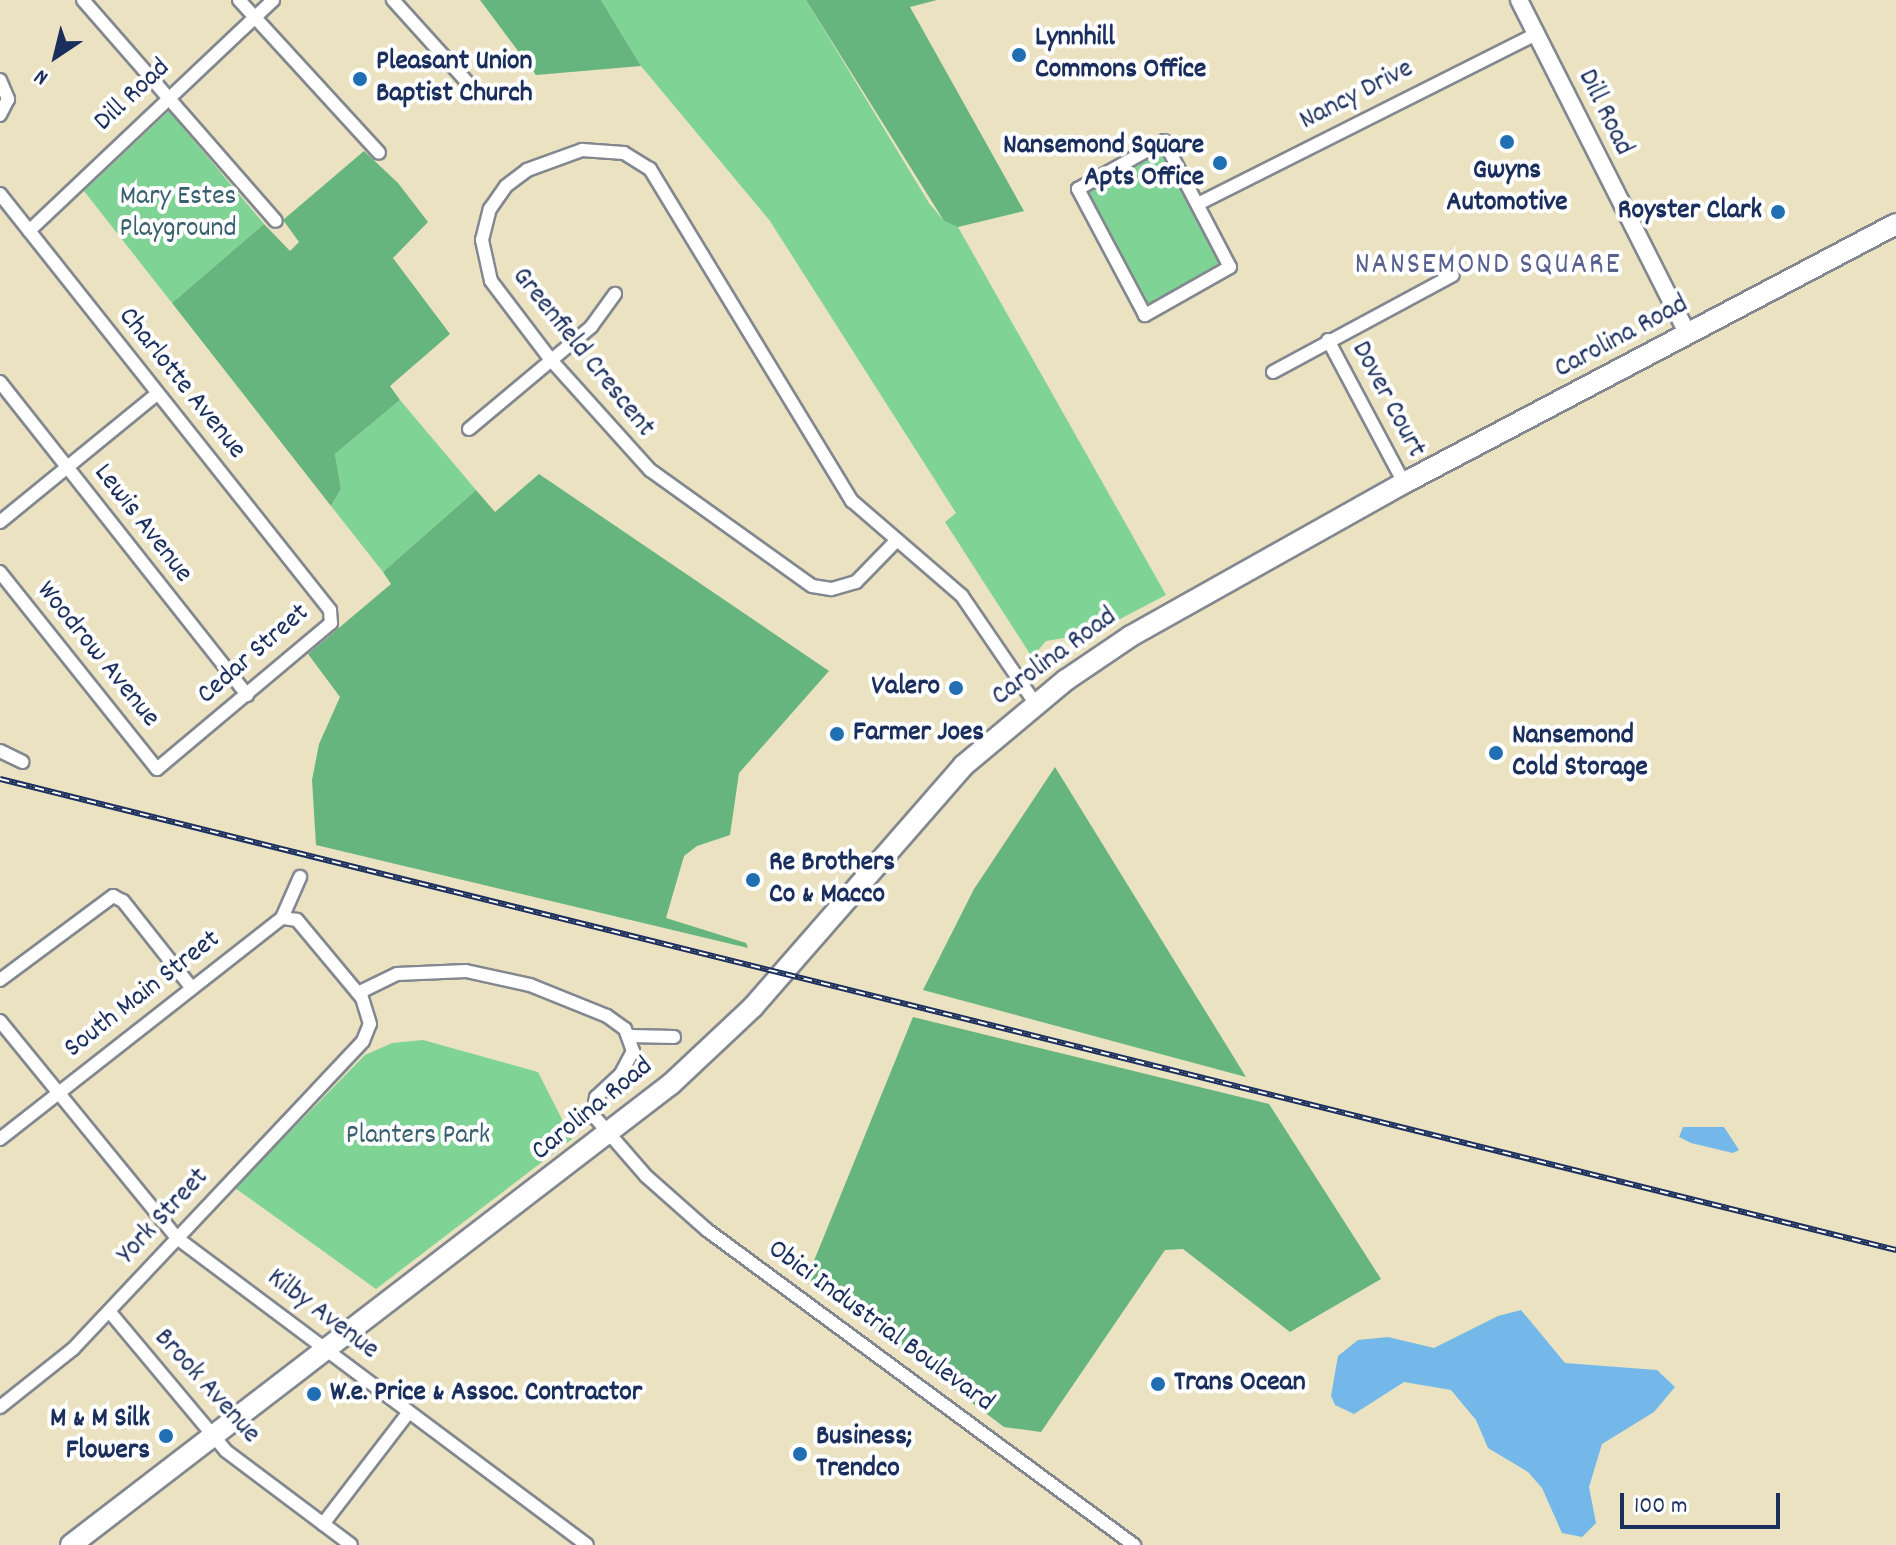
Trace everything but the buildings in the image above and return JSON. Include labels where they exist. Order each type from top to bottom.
[{"type":"main road","name":"Carolina Road","points":[[71,1545],[327,1346],[609,1134],[736,1024],[935,796],[1035,703],[1131,636],[1404,483],[1896,224]]},
{"type":"street","points":[[83,0],[276,221]]},
{"type":"street","points":[[239,0],[379,153]]},
{"type":"street","name":"Dill Road","points":[[29,231],[273,0]]},
{"type":"street","points":[[393,0],[477,93]]},
{"type":"street","name":"Dill Road","points":[[1519,0],[1688,335]]},
{"type":"street","name":"Nancy Drive","points":[[1200,203],[1536,34]]},
{"type":"street","points":[[0,80],[8,99],[0,115]]},
{"type":"street","points":[[1164,141],[1200,203],[1230,267],[1150,314],[1141,312],[1078,189],[1164,141]]},
{"type":"street","name":"Greenfield Crescent","points":[[897,540],[877,565],[845,586],[821,588],[801,582],[650,470],[551,360],[488,274],[482,240],[490,209],[506,186],[527,170],[582,150],[624,153],[659,180],[846,492],[962,596],[1035,703]]},
{"type":"street","name":"Charlotte Avenue","points":[[0,194],[325,604]]},
{"type":"street","points":[[1273,372],[1453,275]]},
{"type":"street","points":[[469,429],[591,327],[615,294]]},
{"type":"street","name":"Dover Court","points":[[1328,340],[1404,483]]},
{"type":"street","name":"Lewis Avenue","points":[[0,382],[247,695]]},
{"type":"street","points":[[0,522],[157,394]]},
{"type":"street","name":"Woodrow Avenue","points":[[0,572],[157,769]]},
{"type":"street","name":"Cedar Street","points":[[157,769],[329,628],[332,616],[325,604]]},
{"type":"street","points":[[0,751],[23,762]]},
{"type":"street","name":"South Main Street","points":[[0,1139],[282,918],[300,877]]},
{"type":"street","points":[[0,980],[114,897],[191,987]]},
{"type":"street","points":[[282,918],[297,920],[358,993],[397,974],[421,970],[490,974],[580,1002],[630,1036],[674,1037]]},
{"type":"street","name":"York Street","points":[[0,1407],[64,1357],[354,1051],[370,1024],[358,993]]},
{"type":"street","name":"Kilby Avenue","points":[[0,1021],[177,1238],[327,1346],[409,1412],[587,1545]]},
{"type":"street","name":"Obici Industrial Boulevard","points":[[630,1036],[630,1061],[592,1105],[593,1115],[646,1176],[707,1230],[1134,1545]]},
{"type":"street","name":"Brook Avenue","points":[[109,1311],[247,1468],[351,1545]]},
{"type":"street","points":[[323,1524],[409,1412]]},
{"type":"green space","points":[[480,0],[601,0],[641,66],[536,75]]},
{"type":"green space","points":[[601,0],[806,0],[929,203],[944,221],[958,227],[1166,595],[1093,633],[1046,641],[1032,657],[945,522],[956,513],[770,221],[641,66]]},
{"type":"green space","points":[[806,0],[937,0],[910,7],[1024,211],[958,227],[944,221]]},
{"type":"green space","name":"Mary Estes Playground","points":[[169,111],[264,224],[172,303],[84,191]]},
{"type":"green space","points":[[1163,148],[1225,267],[1144,309],[1082,190]]},
{"type":"green space","points":[[364,151],[398,183],[428,222],[393,258],[450,334],[390,386],[400,400],[335,454],[341,489],[331,506],[172,303],[264,224],[290,251],[299,242],[283,220]]},
{"type":"green space","points":[[400,400],[476,490],[383,572],[331,506],[341,489],[335,454]]},
{"type":"green space","points":[[539,474],[829,671],[739,773],[730,835],[697,846],[684,856],[666,918],[746,943],[748,948],[316,845],[312,780],[319,744],[340,697],[308,654],[391,584],[383,572],[476,490],[495,512]]},
{"type":"green space","points":[[1055,767],[1246,1077],[923,990],[974,889]]},
{"type":"green space","points":[[913,1017],[1269,1104],[1381,1279],[1290,1332],[1183,1249],[1165,1250],[1041,1432],[1004,1427],[807,1278]]},
{"type":"green space","name":"Planters Park","points":[[423,1040],[538,1072],[572,1139],[376,1289],[235,1188],[365,1055],[392,1043]]},
{"type":"water","points":[[1683,1127],[1724,1127],[1739,1150],[1733,1153],[1691,1143],[1679,1137]]},
{"type":"water","points":[[1521,1310],[1565,1363],[1657,1370],[1675,1387],[1654,1412],[1602,1444],[1589,1487],[1596,1523],[1582,1537],[1562,1533],[1542,1488],[1528,1472],[1488,1448],[1476,1420],[1451,1390],[1404,1382],[1354,1414],[1335,1405],[1331,1396],[1338,1356],[1358,1340],[1388,1337],[1434,1348],[1498,1316]]},
{"type":"railway","points":[[0,779],[1896,1250]]},
{"type":"place","name":"Lynnhill Commons Office","points":[[1019,55]]},
{"type":"place","name":"Pleasant Union Baptist Church","points":[[360,79]]},
{"type":"place","name":"Gwyns Automotive","points":[[1507,142]]},
{"type":"place","name":"Nansemond Square Apts Office","points":[[1220,163]]},
{"type":"place","name":"Royster Clark","points":[[1778,212]]},
{"type":"place","name":"Valero","points":[[956,688]]},
{"type":"place","name":"Farmer Joes","points":[[837,734]]},
{"type":"place","name":"Nansemond Cold Storage","points":[[1496,753]]},
{"type":"place","name":"Re Brothers Co & Macco","points":[[753,880]]},
{"type":"place","name":"Trans Ocean","points":[[1158,1384]]},
{"type":"place","name":"W.e. Price & Assoc. Contractor","points":[[314,1394]]},
{"type":"place","name":"M & M Silk Flowers","points":[[166,1436]]},
{"type":"place","name":"Business; Trendco","points":[[800,1454]]},
{"type":"district","name":"NANSEMOND SQUARE","points":[[1488,267]]}]
